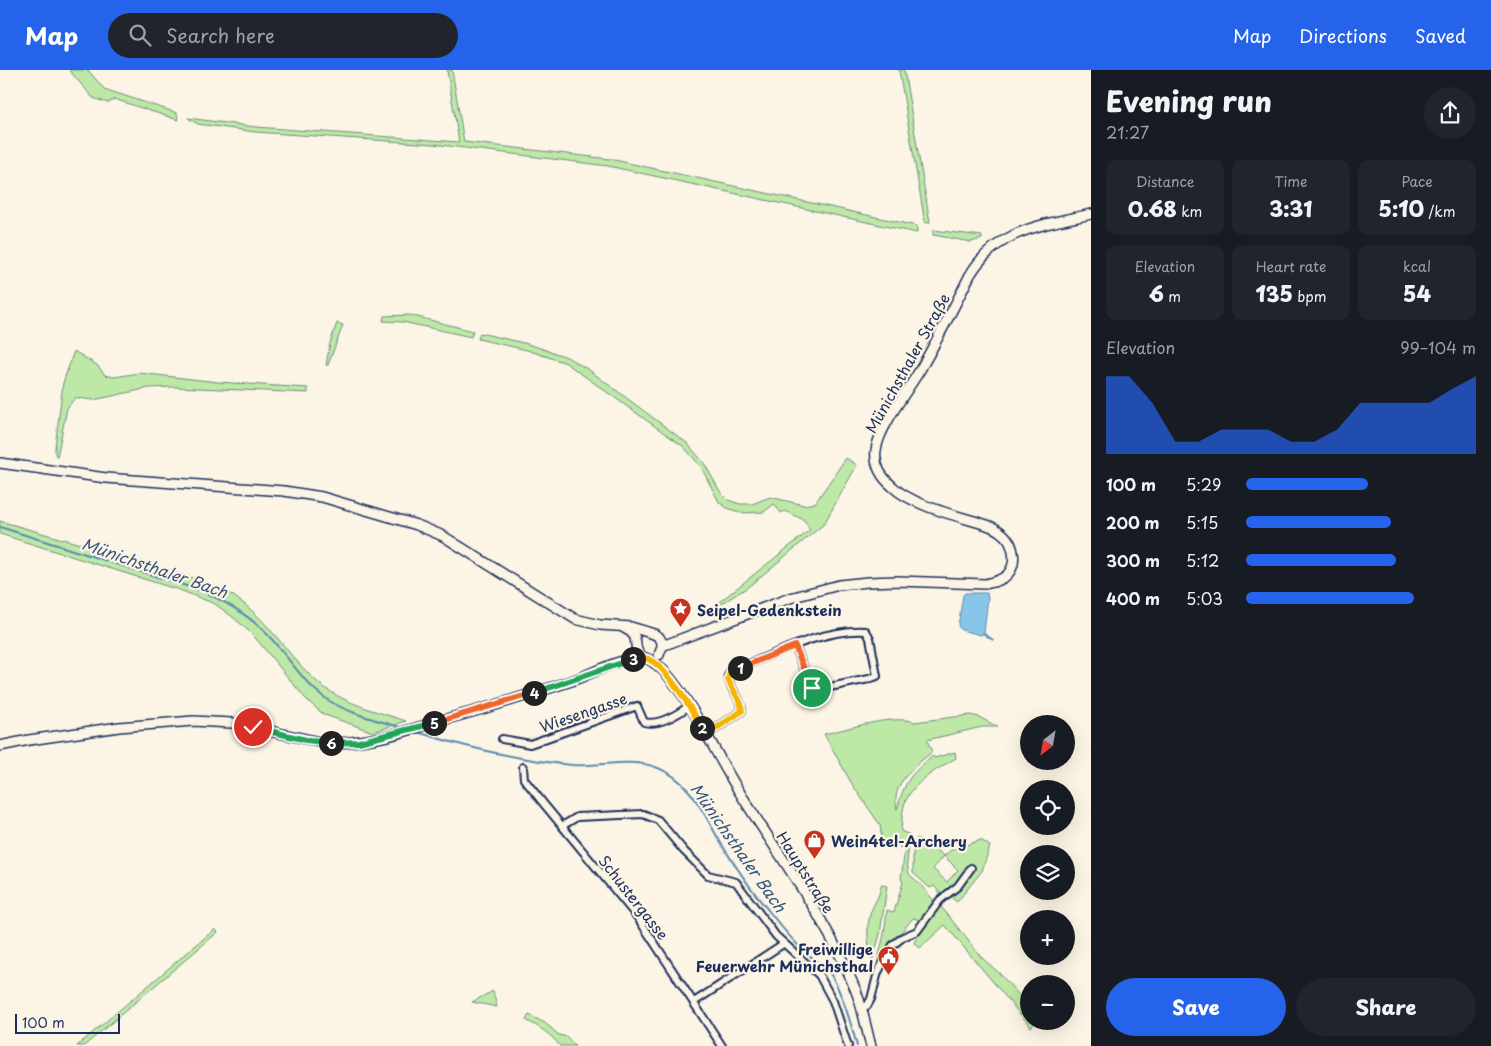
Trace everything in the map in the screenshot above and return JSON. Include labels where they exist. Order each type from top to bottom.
[{"type":"street","name":"Münichsthaler Straße","points":[[0,746],[93,730],[185,722],[232,723],[306,740],[334,743],[359,742],[421,727],[518,699],[621,662],[645,658],[661,651],[681,638],[790,598],[838,585],[897,581],[985,584],[994,582],[1007,575],[1014,558],[1013,548],[1005,536],[997,529],[912,500],[900,493],[884,478],[877,467],[876,448],[881,434],[920,371],[970,276],[986,253],[1003,241],[1024,231],[1091,214]]},
{"type":"street","name":"Münichsthaler Straße","points":[[0,463],[106,478],[284,491],[322,497],[438,533],[460,545],[575,619],[600,625],[631,627],[663,637],[681,638]]},
{"type":"street","points":[[617,626],[629,630],[637,643],[637,650],[645,658]]},
{"type":"street","points":[[706,735],[742,711],[741,704],[729,683],[728,676],[730,672],[795,646],[837,634],[866,631],[870,638],[877,676],[815,690],[812,688],[795,646]]},
{"type":"street","points":[[621,662],[641,636],[653,634],[662,642],[661,651]]},
{"type":"street","name":"Hauptstraße","points":[[661,651],[664,671]]},
{"type":"street","name":"Hauptstraße","points":[[645,658],[664,671],[689,706],[738,790],[810,901],[845,967],[861,1008],[871,1046]]},
{"type":"street","name":"Wiesengasse","points":[[502,739],[530,744],[637,706],[644,722],[653,723],[682,711],[689,706]]},
{"type":"street","name":"Schustergasse","points":[[523,767],[524,779],[638,918],[722,1046]]},
{"type":"street","points":[[562,826],[577,817],[643,814],[658,820],[684,851],[708,875],[736,882],[783,944],[814,968],[825,983],[833,1001],[848,1046]]},
{"type":"street","points":[[861,1008],[867,1006],[871,1000],[878,972],[893,945],[903,937],[917,931],[940,900],[958,886],[970,868]]},
{"type":"street","points":[[694,1002],[783,944]]},
{"type":"green space","points":[[69,70],[88,70],[104,89],[177,113],[178,120],[114,99],[108,103],[93,98]]},
{"type":"green space","points":[[447,70],[452,70],[464,142],[610,159],[917,226],[917,233],[608,166],[433,144],[255,132],[198,124],[188,118],[256,127],[459,142]]},
{"type":"green space","points":[[899,70],[904,70],[930,222],[925,223]]},
{"type":"green space","points":[[933,230],[982,236],[982,239],[971,242],[933,235]]},
{"type":"green space","points":[[410,315],[473,331],[471,337],[403,322],[383,321],[384,316]]},
{"type":"green space","points":[[337,323],[343,325],[328,365],[326,365],[330,343]]},
{"type":"green space","points":[[480,333],[528,344],[567,357],[589,370],[687,443],[704,463],[721,493],[728,500],[740,504],[752,504],[770,497],[804,505],[815,503],[846,458],[857,465],[824,524],[748,587],[715,608],[713,607],[810,530],[804,520],[785,511],[781,513],[774,504],[764,512],[742,513],[727,508],[719,502],[701,467],[684,447],[566,363],[527,350],[478,339]]},
{"type":"green space","points":[[74,351],[97,365],[105,375],[114,377],[139,373],[218,382],[308,388],[308,393],[175,387],[149,388],[94,400],[75,398],[67,408],[57,457],[55,447],[63,383]]},
{"type":"green space","points":[[0,521],[144,563],[218,588],[235,597],[257,615],[301,666],[321,685],[343,699],[406,721],[373,732],[325,715],[305,698],[252,634],[215,604],[182,591],[0,534]]},
{"type":"green space","points":[[970,715],[979,717],[998,727],[982,727],[927,740],[932,752],[906,776],[897,792],[897,809],[909,779],[919,768],[933,756],[935,758],[955,752],[956,758],[921,781],[910,793],[902,816],[901,831],[910,835],[907,863],[909,874],[935,902],[923,921],[913,918],[894,941],[878,966],[887,910],[894,912],[903,882],[901,879],[905,848],[899,847],[899,840],[882,841],[880,825],[852,784],[824,734],[882,721],[905,720],[914,722]]},
{"type":"green space","points":[[917,838],[944,856],[951,850],[981,840],[990,846],[982,871],[957,902],[947,894],[942,895],[934,886],[930,888],[913,873],[913,850]],"holes":[[[944,856],[958,870],[947,882],[933,869]]]},
{"type":"green space","points":[[881,885],[887,886],[880,934],[872,962],[868,940],[868,924]]},
{"type":"green space","points":[[939,904],[982,958],[1020,996],[1020,1014],[945,925],[920,948],[914,943],[920,930]]},
{"type":"green space","points":[[215,929],[218,932],[84,1046],[77,1046]]},
{"type":"green space","points":[[493,991],[497,1007],[472,1002]]},
{"type":"green space","points":[[529,1015],[545,1023],[559,1035],[567,1037],[575,1046],[560,1046],[549,1034],[526,1020]]},
{"type":"water","points":[[965,593],[987,593],[984,633],[981,635],[961,630],[958,626],[963,595]]},
{"type":"waterway","name":"Münichsthaler Bach","points":[[0,527],[199,590],[216,598],[241,612],[263,630],[310,685],[328,700],[355,713],[402,728]]},
{"type":"waterway","points":[[983,633],[993,640]]},
{"type":"waterway","name":"Münichsthaler Bach","points":[[417,732],[474,748],[532,760],[572,765],[637,763],[658,768],[680,781],[703,811],[722,845],[744,878],[780,926],[803,950],[823,966],[833,978],[844,1003],[857,1046]]},
{"type":"place","name":"Seipel-Gedenkstein","points":[[681,628]]},
{"type":"place","name":"Wein4tel-Archery","points":[[815,859]]},
{"type":"place","name":"Freiwillige Feuerwehr Münichsthal","points":[[889,976]]},
{"type":"route","points":[[253,727],[306,740],[334,743],[359,742],[511,701],[621,662],[642,657],[648,659],[664,671],[689,706],[706,735],[742,711],[741,704],[729,683],[728,676],[730,672],[795,646],[812,688]]}]
